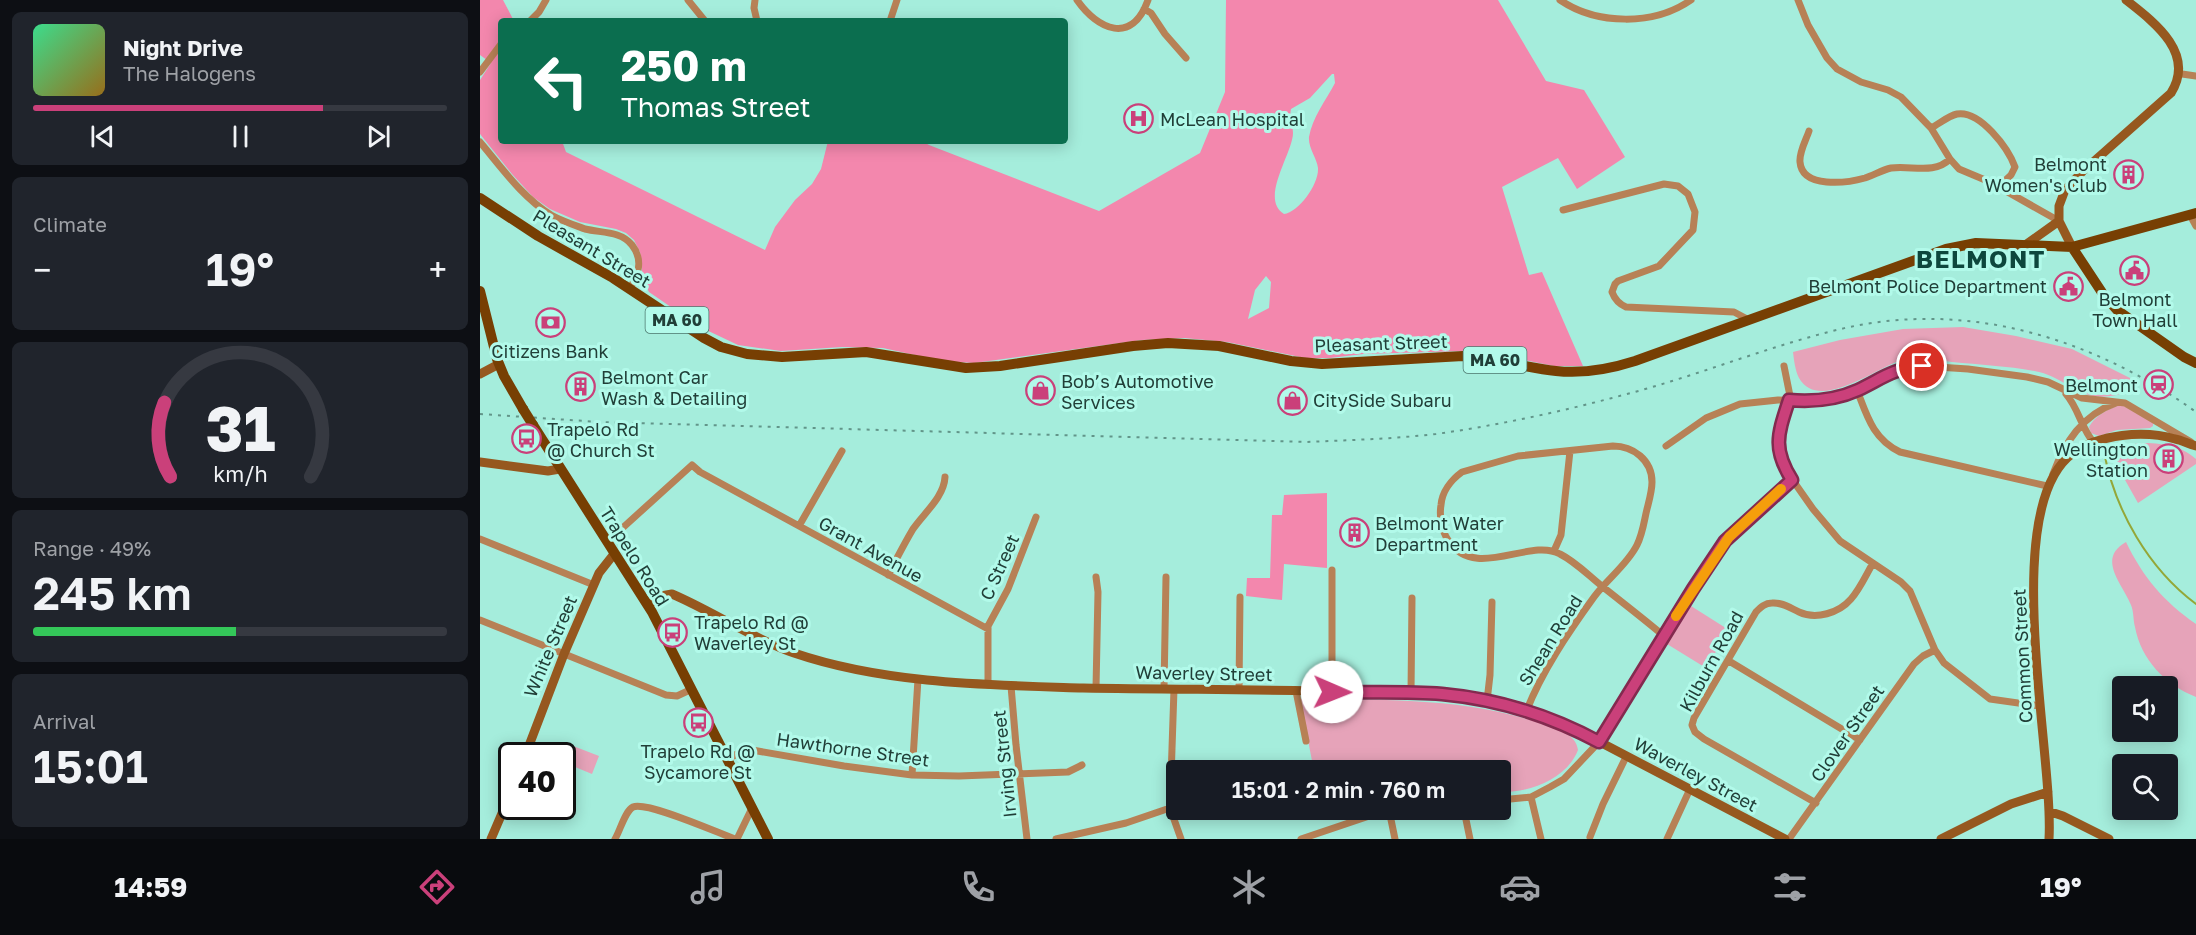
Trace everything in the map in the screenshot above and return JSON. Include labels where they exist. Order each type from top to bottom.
[{"type":"main road","name":"Pleasant Street","points":[[480,198],[538,236],[630,288],[704,338],[740,353],[772,357],[866,352],[966,368],[1000,366],[1143,345],[1184,343],[1227,347],[1291,361],[1322,364],[1463,357],[1486,358],[1554,371],[1585,372],[1608,369],[1635,361],[1946,249],[1976,243],[2072,247],[2193,214]]},
{"type":"main road","points":[[2072,247],[2103,294],[2117,310],[2193,358]]},
{"type":"main road","name":"Trapelo Road","points":[[480,291],[482,323],[499,364],[523,409],[560,469],[648,605],[768,839]]},
{"type":"street","points":[[533,18],[546,0]]},
{"type":"street","points":[[688,0],[703,18]]},
{"type":"street","points":[[755,0],[756,18]]},
{"type":"street","points":[[891,18],[897,0]]},
{"type":"street","points":[[1077,0],[1092,19],[1114,29],[1131,24],[1139,18],[1148,0]]},
{"type":"street","points":[[1560,0],[1577,10],[1600,16],[1630,19],[1651,17],[1673,11],[1691,0]]},
{"type":"street","points":[[1798,0],[1808,25],[1834,66],[1861,82],[1888,90],[1906,100],[1931,128],[1950,159],[1962,171],[1998,187],[2059,221]]},
{"type":"street","points":[[2072,247],[2059,221],[2060,201],[2069,185],[2171,93],[2182,74],[2182,59],[2176,43],[2162,28],[2126,0]]},
{"type":"street","points":[[1144,9],[1151,14],[1186,58]]},
{"type":"street","points":[[480,72],[498,48]]},
{"type":"street","points":[[2182,74],[2196,76]]},
{"type":"street","points":[[1931,128],[1961,114],[1980,122],[1991,130],[2015,167],[2011,175],[1998,187]]},
{"type":"street","points":[[1809,131],[1800,162],[1808,177],[1821,181],[1836,183],[1892,168],[1931,168],[1946,163],[1950,159]]},
{"type":"street","points":[[480,142],[521,190],[542,208],[572,224],[615,234],[630,243],[637,254],[639,266],[636,279],[630,288]]},
{"type":"street","points":[[1563,210],[1664,184],[1678,186],[1688,194],[1695,213],[1693,230],[1659,266],[1618,281],[1612,292],[1615,298],[1626,307],[1734,312],[1749,320]]},
{"type":"street","points":[[2193,214],[2196,226]]},
{"type":"street","points":[[2023,246],[2059,221]]},
{"type":"street","points":[[480,374],[499,364]]},
{"type":"street","points":[[1784,366],[1789,387],[1789,400],[1778,440],[1781,458],[1792,480],[1834,535],[1854,552],[1901,582],[1910,591],[1935,650],[1944,663],[1990,699],[2040,706]]},
{"type":"street","points":[[1666,446],[1723,409],[1754,402],[1817,401],[1857,390],[1902,368],[1922,366],[2028,377],[2048,382],[2089,400],[2118,402]]},
{"type":"street","points":[[1857,390],[1872,427],[1887,444],[1900,452],[2047,486]]},
{"type":"street","points":[[2062,390],[2074,403],[2087,435],[2094,443]]},
{"type":"street","name":"Common Street","points":[[2049,839],[2051,812],[2040,706],[2034,551],[2047,486],[2067,443],[2082,423],[2118,402],[2131,405],[2196,445]]},
{"type":"street","name":"Common Street","points":[[2053,474],[2074,453],[2094,443],[2122,436],[2152,435],[2196,445]]},
{"type":"street","name":"Shean Road","points":[[1526,712],[1533,695],[1561,647],[1603,587],[1628,559],[1637,545],[1644,526],[1652,483],[1650,471],[1644,459],[1629,448],[1613,446],[1570,450]]},
{"type":"street","points":[[1554,551],[1561,535],[1570,450],[1518,456],[1462,472],[1455,477],[1446,490],[1441,500],[1440,511],[1446,538],[1455,548],[1466,555],[1480,559],[1554,551],[1576,565],[1664,636]]},
{"type":"street","points":[[799,526],[842,451]]},
{"type":"street","points":[[480,462],[548,471],[560,469]]},
{"type":"street","name":"Grant Avenue","points":[[607,542],[692,465],[700,472],[988,629]]},
{"type":"street","points":[[888,575],[913,530],[938,495],[945,477]]},
{"type":"street","points":[[1511,799],[1531,797],[1564,779],[1599,742],[1725,541],[1792,480]]},
{"type":"street","name":"C Street","points":[[988,629],[1012,580],[1036,517]]},
{"type":"street","points":[[480,540],[594,585]]},
{"type":"street","name":"White Street","points":[[530,742],[564,654],[601,569],[615,554]]},
{"type":"street","name":"Kilburn Road","points":[[1816,803],[1704,739],[1695,732],[1692,725],[1756,612],[1764,605],[1773,603],[1808,615],[1831,612],[1844,606],[1853,597],[1873,563]]},
{"type":"street","points":[[1332,570],[1332,692]]},
{"type":"street","points":[[1096,577],[1098,592],[1096,688]]},
{"type":"street","points":[[1166,578],[1170,760]]},
{"type":"street","name":"Waverley Street","points":[[648,605],[661,596],[672,594],[750,636],[795,653],[862,670],[918,679],[1011,686],[1441,694],[1487,701],[1575,729],[1787,839]]},
{"type":"street","points":[[1239,690],[1240,597]]},
{"type":"street","points":[[1411,693],[1412,598]]},
{"type":"street","points":[[1487,701],[1492,602]]},
{"type":"street","points":[[480,620],[670,696],[677,696],[692,689]]},
{"type":"street","points":[[988,629],[988,685]]},
{"type":"street","name":"Clover Street","points":[[1787,839],[1816,803],[1914,664],[1935,650]]},
{"type":"street","points":[[1729,661],[1860,740]]},
{"type":"street","points":[[912,775],[918,679]]},
{"type":"street","name":"Irving Street","points":[[1011,686],[1028,839]]},
{"type":"street","points":[[1296,691],[1306,741]]},
{"type":"street","name":"Hawthorne Street","points":[[727,759],[741,752],[752,750],[854,768],[912,775],[959,776],[1068,772],[1082,765]]},
{"type":"street","points":[[1590,837],[1626,757]]},
{"type":"street","points":[[1667,839],[1690,789]]},
{"type":"street","points":[[1941,839],[2011,804],[2048,792]]},
{"type":"street","points":[[1531,797],[1541,839]]},
{"type":"street","points":[[615,839],[628,811],[636,807],[655,809],[736,839],[752,808]]},
{"type":"street","points":[[1056,839],[1126,823],[1166,809]]},
{"type":"street","points":[[2051,812],[2109,839]]},
{"type":"street","points":[[491,839],[499,820]]},
{"type":"street","points":[[1174,820],[1181,839]]},
{"type":"street","points":[[1301,839],[1324,835],[1362,820]]},
{"type":"street","points":[[1390,820],[1395,839]]},
{"type":"street","points":[[1466,820],[1470,839]]},
{"type":"shaded area","points":[[480,0],[503,0],[512,18],[498,18],[498,144],[563,144],[566,152],[765,250],[775,227],[795,200],[812,184],[821,169],[827,144],[927,144],[1099,211],[1200,153],[1225,92],[1226,0],[1498,0],[1546,81],[1584,90],[1625,157],[1577,189],[1558,158],[1502,187],[1529,275],[1542,272],[1583,366],[1554,366],[1495,354],[1463,351],[1305,358],[1227,342],[1184,338],[1142,340],[974,363],[942,361],[883,348],[842,347],[781,351],[738,345],[700,327],[649,292],[643,280],[640,252],[634,240],[626,233],[580,222],[550,209],[533,197],[480,134],[480,80],[491,63],[480,55]],"holes":[[[1334,74],[1335,83],[1316,116],[1309,137],[1318,168],[1315,182],[1302,203],[1284,214],[1277,207],[1275,198],[1279,175],[1292,142],[1291,109],[1310,98]],[[1266,276],[1271,282],[1269,308],[1248,319],[1255,290]]]},
{"type":"shaded area","points":[[1963,327],[2072,349],[2138,382],[2133,389],[2126,392],[2107,397],[2095,396],[2039,372],[1914,358],[1891,364],[1849,385],[1834,390],[1820,391],[1808,388],[1799,378],[1796,368],[1793,352],[1840,340],[1903,329]]},
{"type":"shaded area","points":[[2117,406],[2124,406],[2153,423],[2153,426],[2117,430],[2099,436],[2091,433],[2089,427],[2094,420]]},
{"type":"shaded area","points":[[2141,443],[2163,444],[2177,448],[2196,459],[2196,464],[2138,503],[2107,448]]},
{"type":"shaded area","points":[[1327,493],[1327,568],[1284,564],[1282,600],[1246,596],[1247,578],[1270,578],[1272,515],[1282,515],[1284,495]]},
{"type":"shaded area","points":[[2126,542],[2139,566],[2155,588],[2196,624],[2196,697],[2178,688],[2178,676],[2163,676],[2143,650],[2138,639],[2132,608],[2114,572],[2113,556],[2117,549]]},
{"type":"shaded area","points":[[1691,606],[1729,630],[1706,668],[1667,644]]},
{"type":"shaded area","points":[[1300,699],[1423,702],[1483,709],[1513,715],[1559,730],[1574,739],[1578,750],[1573,760],[1556,776],[1535,787],[1511,792],[1511,760],[1312,760]]},
{"type":"shaded area","points":[[576,747],[599,756],[592,774],[576,767]]},
{"type":"waterway","points":[[2104,452],[2116,496],[2137,537],[2163,574],[2196,604]]},
{"type":"railway","points":[[480,414],[600,422],[1306,442],[1387,438],[1436,434],[1508,422],[1580,406],[1845,328],[1892,321],[1938,319],[1984,323],[2029,332],[2073,346],[2116,364],[2157,386],[2196,412]]},
{"type":"slow traffic","points":[[1676,616],[1729,537],[1781,489]]},
{"type":"place","name":"McLean Hospital","points":[[1139,119]]},
{"type":"place","name":"Belmont Women's Club","points":[[2128,174]]},
{"type":"place","name":"Belmont Town Hall","points":[[2135,270]]},
{"type":"place","name":"Belmont Police Department","points":[[2068,286]]},
{"type":"place","name":"Citizens Bank","points":[[550,322]]},
{"type":"place","name":"Belmont","points":[[2159,385]]},
{"type":"place","name":"Belmont Car Wash & Detailing","points":[[580,387]]},
{"type":"place","name":"Bob’s Automotive Services","points":[[1040,391]]},
{"type":"place","name":"CitySide Subaru","points":[[1292,400]]},
{"type":"place","name":"Trapelo Rd @ Church St","points":[[526,439]]},
{"type":"place","name":"Wellington Station","points":[[2169,459]]},
{"type":"place","name":"Belmont Water Department","points":[[1354,533]]},
{"type":"place","name":"Trapelo Rd @ Waverley St","points":[[673,632]]},
{"type":"place","name":"Trapelo Rd @ Sycamore St","points":[[698,722]]},
{"type":"district","name":"BELMONT","points":[[1981,258]]},
{"type":"route","points":[[1332,692],[1441,694],[1487,701],[1559,723],[1599,742],[1725,541],[1792,480],[1781,458],[1778,440],[1789,400],[1817,401],[1837,397],[1902,368],[1922,366]]}]
